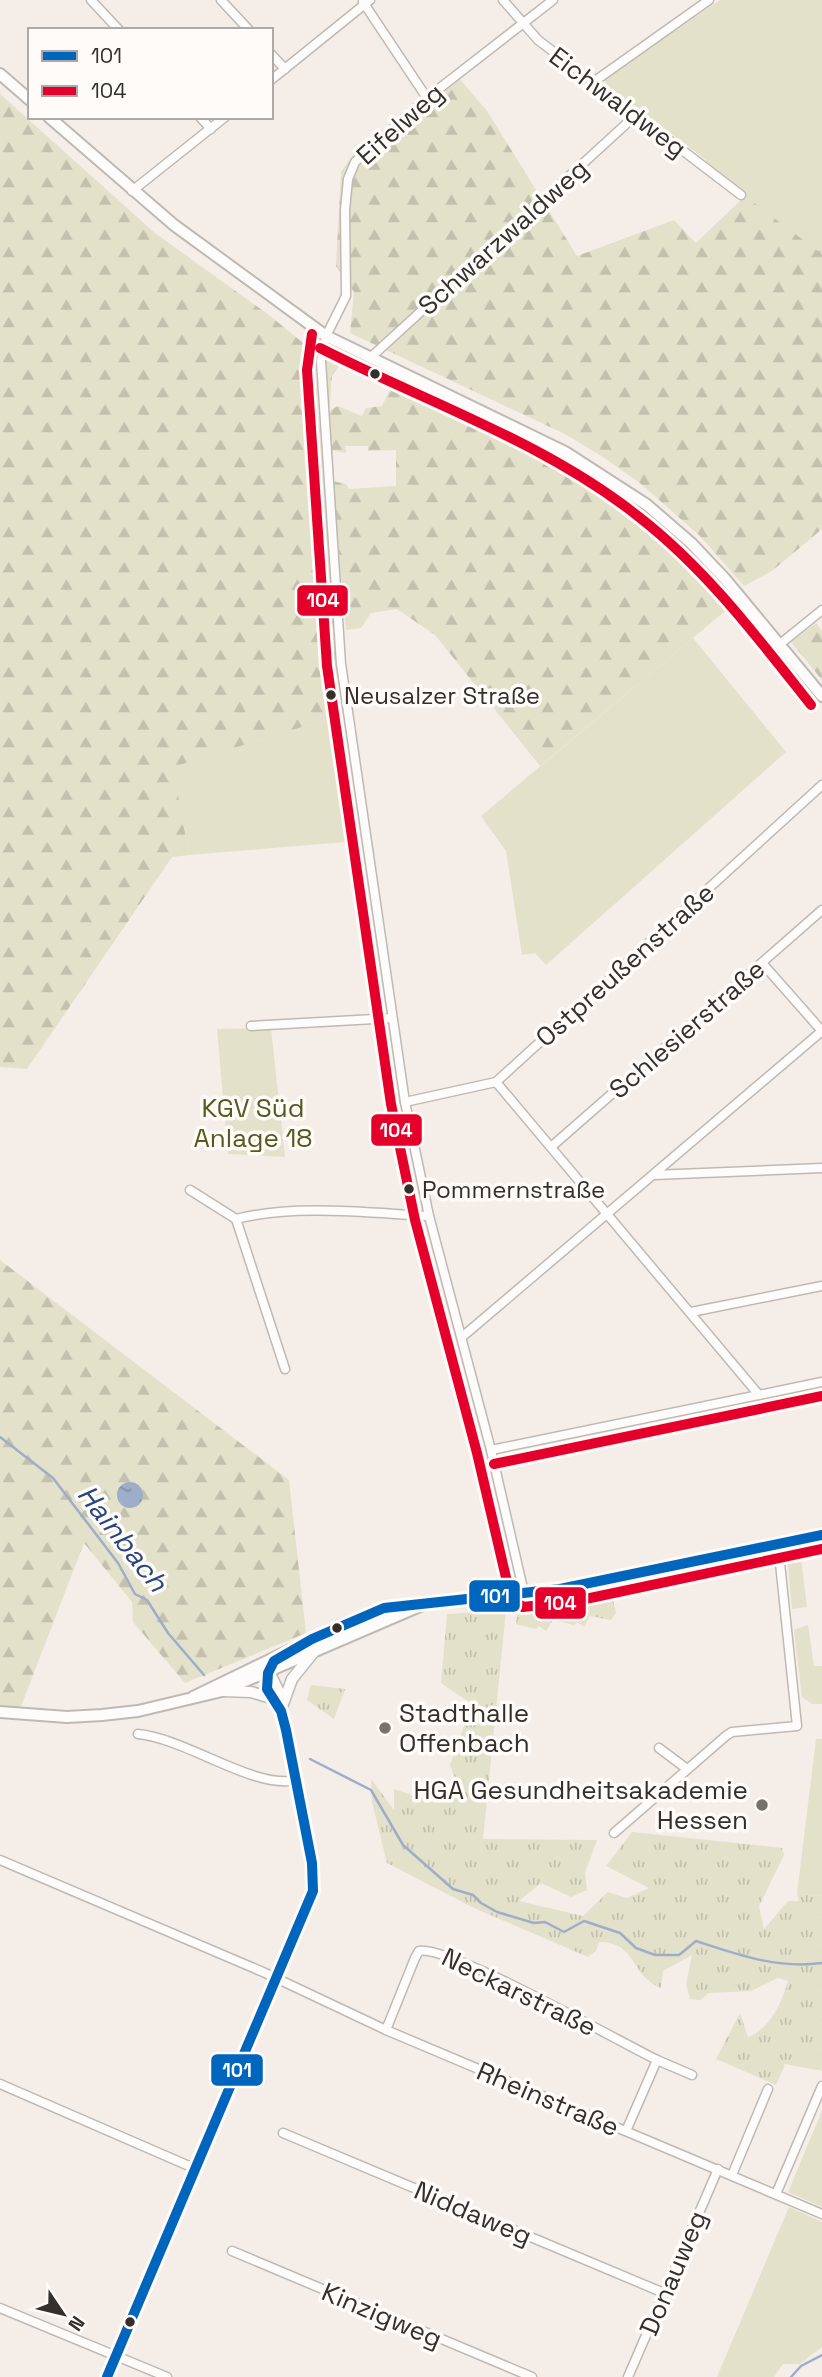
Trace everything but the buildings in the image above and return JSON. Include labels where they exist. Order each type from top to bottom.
[{"type":"main road","points":[[0,74],[28,98]]},
{"type":"main road","points":[[51,119],[132,191],[223,263],[326,336],[549,443],[616,482],[691,543],[822,696]]},
{"type":"main road","points":[[192,1697],[384,1608],[573,1587],[822,1535]]},
{"type":"main road","points":[[0,1712],[86,1716],[138,1711],[222,1691],[268,1674],[383,1620],[436,1601]]},
{"type":"street","points":[[91,0],[117,28]]},
{"type":"street","points":[[221,0],[247,28]]},
{"type":"street","name":"Eichwaldweg","points":[[503,0],[521,23],[592,83],[741,195]]},
{"type":"street","name":"Eifelweg","points":[[326,336],[346,296],[344,230],[346,191],[351,169],[366,150],[427,98],[553,0]]},
{"type":"street","points":[[592,83],[709,0]]},
{"type":"street","points":[[273,78],[365,2],[427,98]]},
{"type":"street","points":[[273,56],[285,69]]},
{"type":"street","name":"Schwarzwaldweg","points":[[370,358],[636,115]]},
{"type":"street","points":[[202,119],[211,129]]},
{"type":"street","points":[[132,191],[223,119]]},
{"type":"street","points":[[326,336],[321,369],[341,664],[405,1102],[429,1216],[491,1450],[524,1593]]},
{"type":"street","points":[[780,644],[822,610]]},
{"type":"street","name":"Ostpreußenstraße","points":[[405,1102],[496,1082],[822,785]]},
{"type":"street","name":"Schlesierstraße","points":[[551,1147],[822,910]]},
{"type":"street","points":[[462,1337],[822,1031],[762,963]]},
{"type":"street","points":[[251,1026],[392,1018]]},
{"type":"street","points":[[496,1082],[759,1395]]},
{"type":"street","points":[[652,1175],[822,1168]]},
{"type":"street","points":[[190,1190],[236,1219],[285,1368]]},
{"type":"street","points":[[236,1219],[255,1214],[350,1212],[429,1216]]},
{"type":"street","points":[[691,1312],[822,1286]]},
{"type":"street","points":[[491,1450],[822,1382]]},
{"type":"street","points":[[614,1833],[733,1732],[797,1726],[778,1544]]},
{"type":"street","points":[[281,1711],[292,1679],[313,1653]]},
{"type":"street","points":[[278,1656],[268,1674],[266,1686],[281,1711]]},
{"type":"street","points":[[107,2377],[314,1885],[297,1780],[277,1687],[268,1674],[256,1667]]},
{"type":"street","points":[[222,1691],[251,1692],[271,1698]]},
{"type":"street","points":[[138,1734],[167,1738],[271,1782],[297,1780]]},
{"type":"street","points":[[659,1748],[687,1769]]},
{"type":"street","name":"Rheinstraße","points":[[0,1860],[386,2030],[822,2214]]},
{"type":"street","name":"Neckarstraße","points":[[386,2030],[415,1958],[419,1951],[428,1948],[692,2075]]},
{"type":"street","points":[[626,2131],[657,2060]]},
{"type":"street","points":[[0,2084],[196,2169]]},
{"type":"street","points":[[776,2194],[822,2086]]},
{"type":"street","points":[[732,2175],[768,2089]]},
{"type":"street","name":"Niddaweg","points":[[283,2133],[664,2293]]},
{"type":"street","name":"Donauweg","points":[[628,2377],[718,2169]]},
{"type":"street","name":"Kinzigweg","points":[[232,2251],[532,2377]]},
{"type":"street","points":[[0,2308],[167,2377]]},
{"type":"green space","points":[[720,0],[822,0],[822,247],[818,251],[703,164],[706,160],[606,84],[605,79]]},
{"type":"green space","points":[[454,72],[487,111],[577,256],[674,220],[696,243],[746,195],[818,251],[822,247],[822,529],[772,571],[744,586],[700,536],[641,484],[603,457],[565,434],[350,333],[354,292],[336,266],[341,172],[355,152]]},
{"type":"green space","points":[[0,94],[155,233],[269,315],[314,352],[338,691],[338,716],[174,767],[189,855],[172,857],[27,1069],[0,1067]]},
{"type":"green space","points":[[333,351],[371,369],[367,375],[340,364],[332,376],[329,411],[338,406],[362,416],[366,408],[382,406],[394,382],[539,450],[606,490],[680,546],[706,569],[720,587],[730,607],[540,766],[435,635],[397,609],[371,613],[361,628],[346,630],[332,481],[346,484],[349,489],[396,486],[396,450],[368,451],[368,446],[345,446],[346,453],[331,450],[325,371],[326,358]]},
{"type":"green space","points":[[816,623],[822,631],[822,680],[791,642]]},
{"type":"green space","points":[[693,638],[786,752],[546,965],[535,953],[522,955],[506,851],[481,816]]},
{"type":"green space","points":[[338,716],[358,841],[189,855],[173,767]]},
{"type":"green space","name":"KGV Süd Anlage 18","points":[[271,1028],[285,1157],[228,1154],[217,1029]]},
{"type":"green space","points":[[0,1260],[289,1480],[306,1633],[185,1683],[133,1622],[132,1602],[84,1543],[20,1709],[0,1706]]},
{"type":"green space","points":[[794,1558],[801,1559],[807,1607],[792,1609],[788,1566]]},
{"type":"green space","points":[[612,1596],[616,1613],[611,1620],[590,1616],[584,1627],[577,1622],[574,1625],[553,1620],[546,1631],[539,1626],[536,1629],[516,1624],[518,1611]]},
{"type":"green space","points":[[506,1610],[483,1839],[597,1840],[585,1873],[587,1890],[571,1897],[541,1883],[519,1901],[583,1916],[608,1892],[627,1898],[649,1888],[606,1866],[632,1832],[782,1848],[784,1855],[759,1906],[764,1929],[788,1901],[799,1901],[797,1894],[822,1896],[822,2071],[785,2064],[776,2085],[716,2059],[740,2013],[748,2037],[756,2033],[774,2014],[788,1981],[778,1978],[751,1991],[709,1993],[700,2000],[690,1999],[686,1984],[692,1955],[663,1971],[661,1988],[643,1975],[620,1947],[599,1942],[596,1951],[588,1957],[474,1908],[387,1863],[372,1802],[371,1779],[394,1810],[394,1789],[435,1803],[454,1795],[457,1783],[450,1765],[472,1704],[441,1683],[447,1614]]},
{"type":"green space","points":[[808,1625],[814,1666],[822,1666],[822,1704],[812,1704],[802,1697],[794,1630]]},
{"type":"green space","points":[[311,1685],[345,1689],[334,1719],[307,1700]]},
{"type":"green space","points":[[816,1739],[822,1739],[822,1896],[797,1894]]},
{"type":"green space","points":[[822,2111],[822,2207],[788,2192]]},
{"type":"green space","points":[[789,2207],[822,2222],[822,2347],[800,2364],[783,2364],[774,2377],[717,2377]]},
{"type":"water","points":[[130,1482],[139,1486],[143,1495],[139,1504],[130,1508],[121,1504],[117,1495],[121,1486]]},
{"type":"waterway","name":"Hainbach","points":[[0,1437],[53,1478],[118,1563],[135,1594],[147,1600],[168,1633],[204,1675]]},
{"type":"waterway","name":"Hainbach","points":[[310,1759],[371,1790],[403,1845],[453,1889],[473,1895],[497,1912],[534,1923],[545,1922],[564,1932],[584,1921],[620,1933],[636,1948],[655,1955],[679,1955],[696,1941],[743,1956],[774,1962],[822,1963]]},
{"type":"waterway","points":[[791,2377],[801,2366],[822,2355]]},
{"type":"transit line","name":"104","points":[[312,334],[307,370],[327,666],[391,1104],[415,1220],[477,1453],[511,1599],[523,1607],[576,1601],[822,1549]]},
{"type":"transit line","name":"104","points":[[320,348],[525,445],[603,490],[687,559],[751,630],[811,705]]},
{"type":"transit line","name":"104","points":[[494,1464],[822,1396]]},
{"type":"transit line","name":"101","points":[[107,2377],[313,1891],[312,1863],[286,1730],[281,1711],[267,1689],[268,1673],[274,1661],[312,1639],[384,1608],[560,1589],[822,1535]]},
{"type":"place","name":"Neusalzer Straße","points":[[331,695]]},
{"type":"place","name":"Pommernstraße","points":[[409,1189]]},
{"type":"place","name":"Stadthalle Offenbach","points":[[385,1728]]},
{"type":"place","name":"HGA Gesundheitsakademie Hessen","points":[[762,1805]]}]
